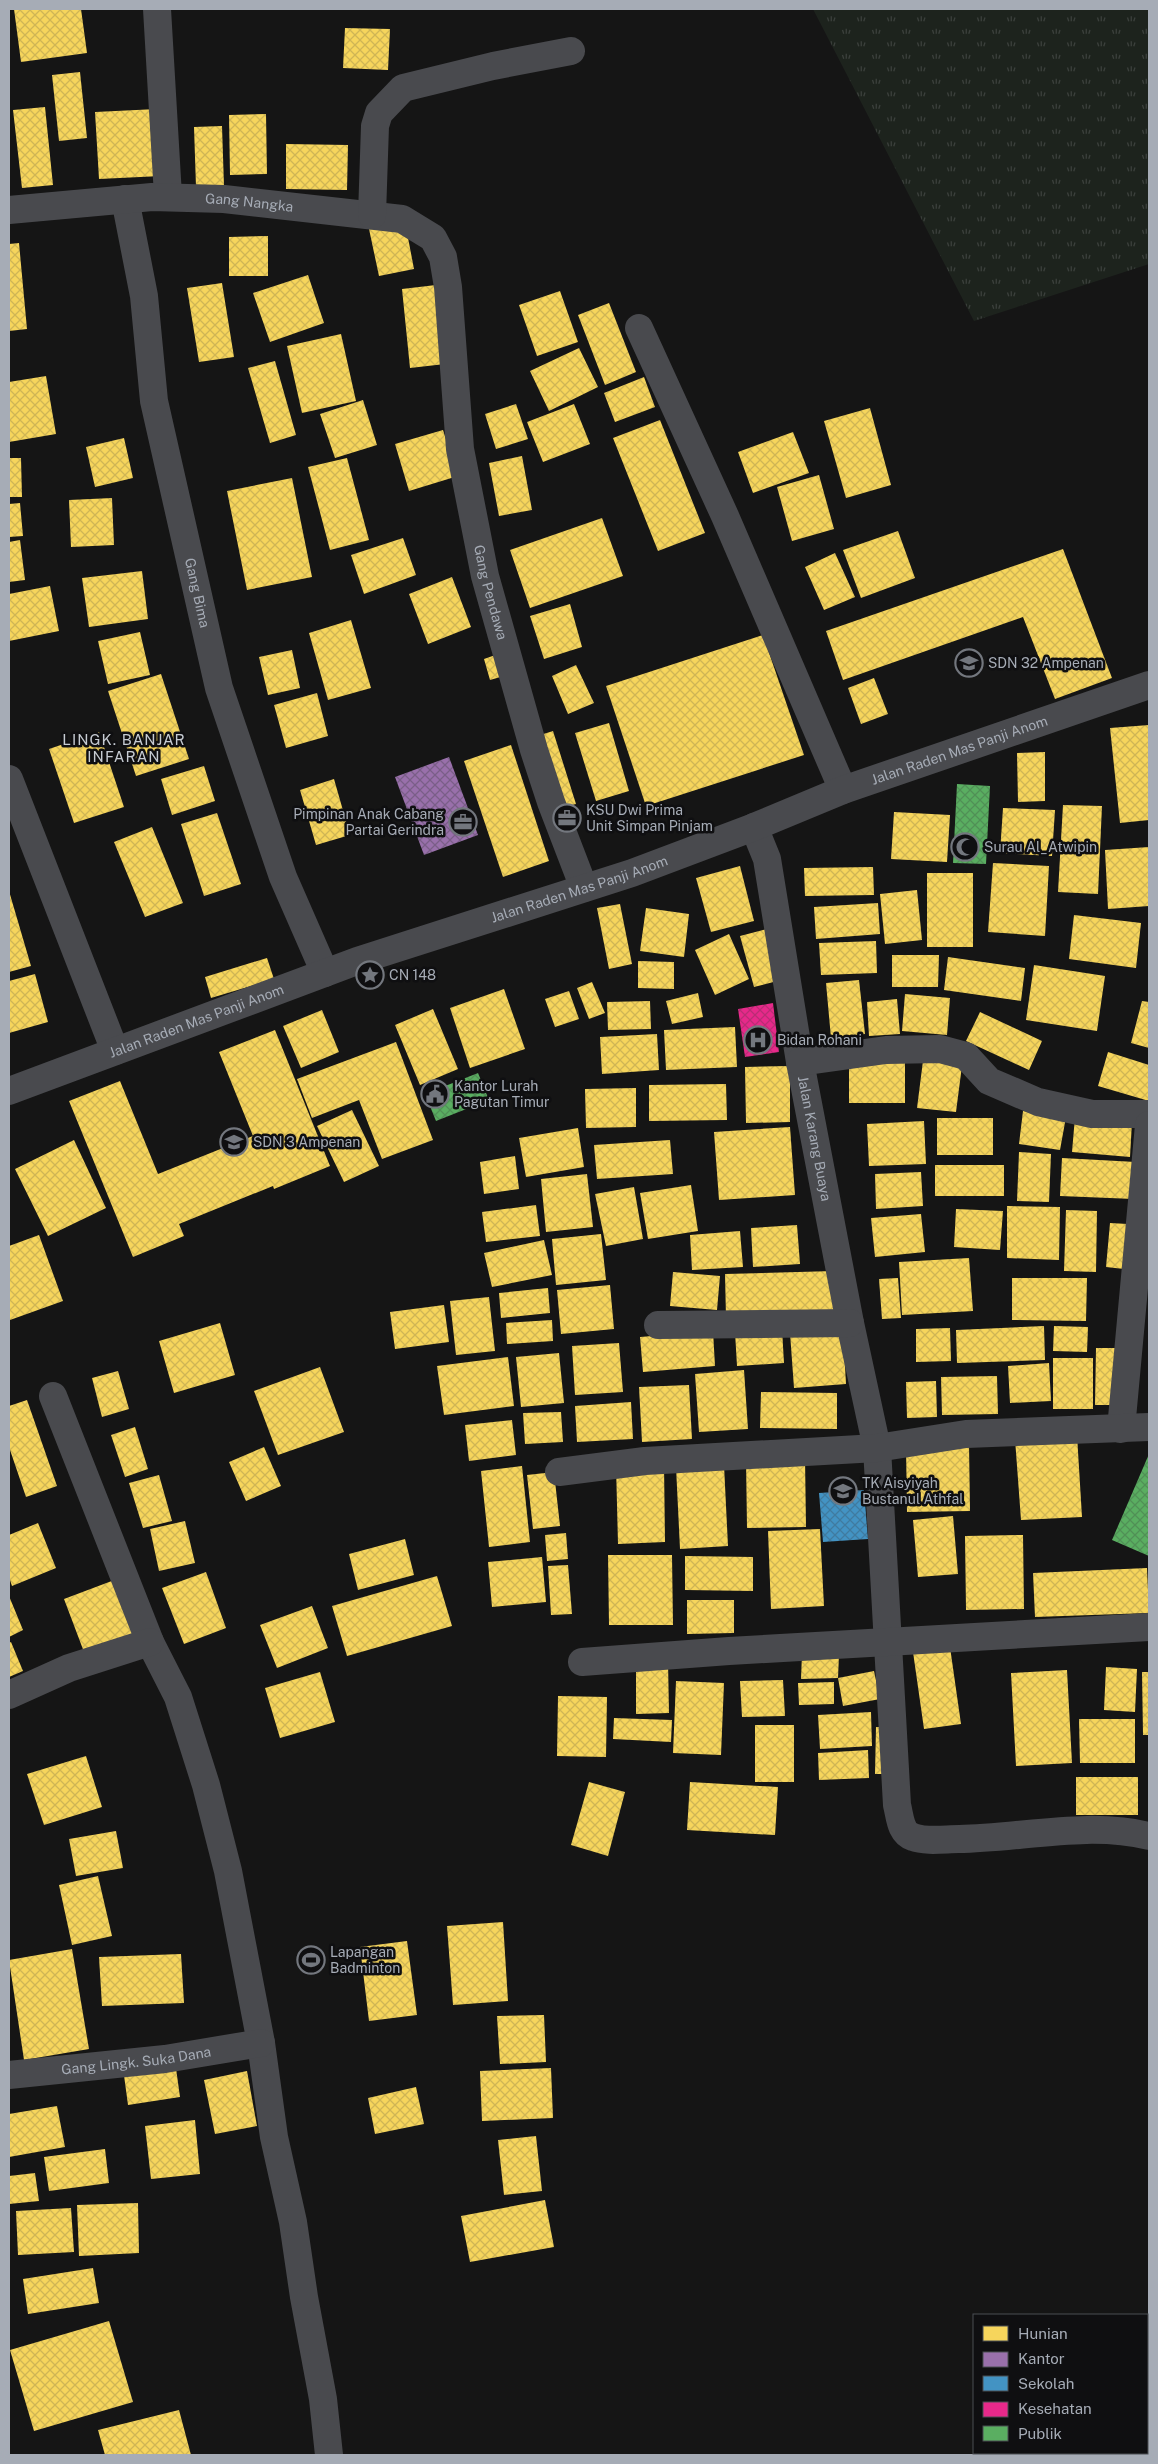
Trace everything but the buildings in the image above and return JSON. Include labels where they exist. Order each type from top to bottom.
[{"type":"street","points":[[157,9],[168,196]]},
{"type":"street","points":[[372,215],[375,126],[379,113],[403,88],[493,66],[571,51]]},
{"type":"street","name":"Gang Nangka","points":[[9,210],[125,198],[168,196],[224,198],[402,219],[433,238],[443,257],[448,287]]},
{"type":"street","name":"Gang Bima","points":[[125,198],[144,296],[154,401],[219,688],[283,876],[325,973]]},
{"type":"street","name":"Gang Pendawa","points":[[448,287],[460,449],[485,576],[534,750],[551,802],[584,888]]},
{"type":"street","points":[[639,328],[725,516],[844,790]]},
{"type":"street","name":"Jalan Raden Mas Panji Anom","points":[[9,1091],[325,973],[632,873],[754,827],[844,790],[1149,685]]},
{"type":"street","points":[[9,780],[115,1051]]},
{"type":"street","name":"Jalan Karang Buaya","points":[[754,827],[767,859],[800,1062],[850,1323],[877,1448],[897,1805],[902,1828],[912,1837],[991,1838],[1105,1829],[1149,1836]]},
{"type":"street","points":[[800,1062],[886,1050],[940,1049],[966,1056],[989,1081],[1038,1102],[1092,1114],[1149,1114]]},
{"type":"street","points":[[1122,1429],[1149,1125]]},
{"type":"street","points":[[658,1324],[850,1323]]},
{"type":"street","points":[[53,1396],[150,1642],[178,1697],[206,1785],[228,1871],[261,2043],[274,2137],[293,2222],[304,2298],[323,2399],[329,2455]]},
{"type":"street","points":[[559,1472],[645,1461],[877,1448],[966,1434],[1042,1429],[1149,1427]]},
{"type":"street","points":[[582,1662],[729,1651],[1149,1627]]},
{"type":"street","points":[[9,1695],[69,1668],[150,1642]]},
{"type":"street","name":"Gang Lingk. Suka Dana","points":[[9,2075],[165,2059],[261,2043]]},
{"type":"green space","points":[[813,9],[1149,9],[1149,264],[974,321]]},
{"type":"place","name":"SDN 32 Ampenan","points":[[969,663]]},
{"type":"place","name":"KSU Dwi Prima Unit Simpan Pinjam","points":[[567,818]]},
{"type":"place","name":"Pimpinan Anak Cabang Partai Gerindra","points":[[463,822]]},
{"type":"place","name":"Surau Al_Atwipin","points":[[965,847]]},
{"type":"place","name":"CN 148","points":[[370,975]]},
{"type":"place","name":"Bidan Rohani","points":[[758,1040]]},
{"type":"place","name":"Kantor Lurah Pagutan Timur","points":[[435,1094]]},
{"type":"place","name":"SDN 3 Ampenan","points":[[234,1142]]},
{"type":"place","name":"TK Aisyiyah Bustanul Athfal","points":[[843,1491]]},
{"type":"place","name":"Lapangan Badminton","points":[[311,1960]]},
{"type":"district","name":"LINGK. BANJAR INFARAN","points":[[124,748]]}]
